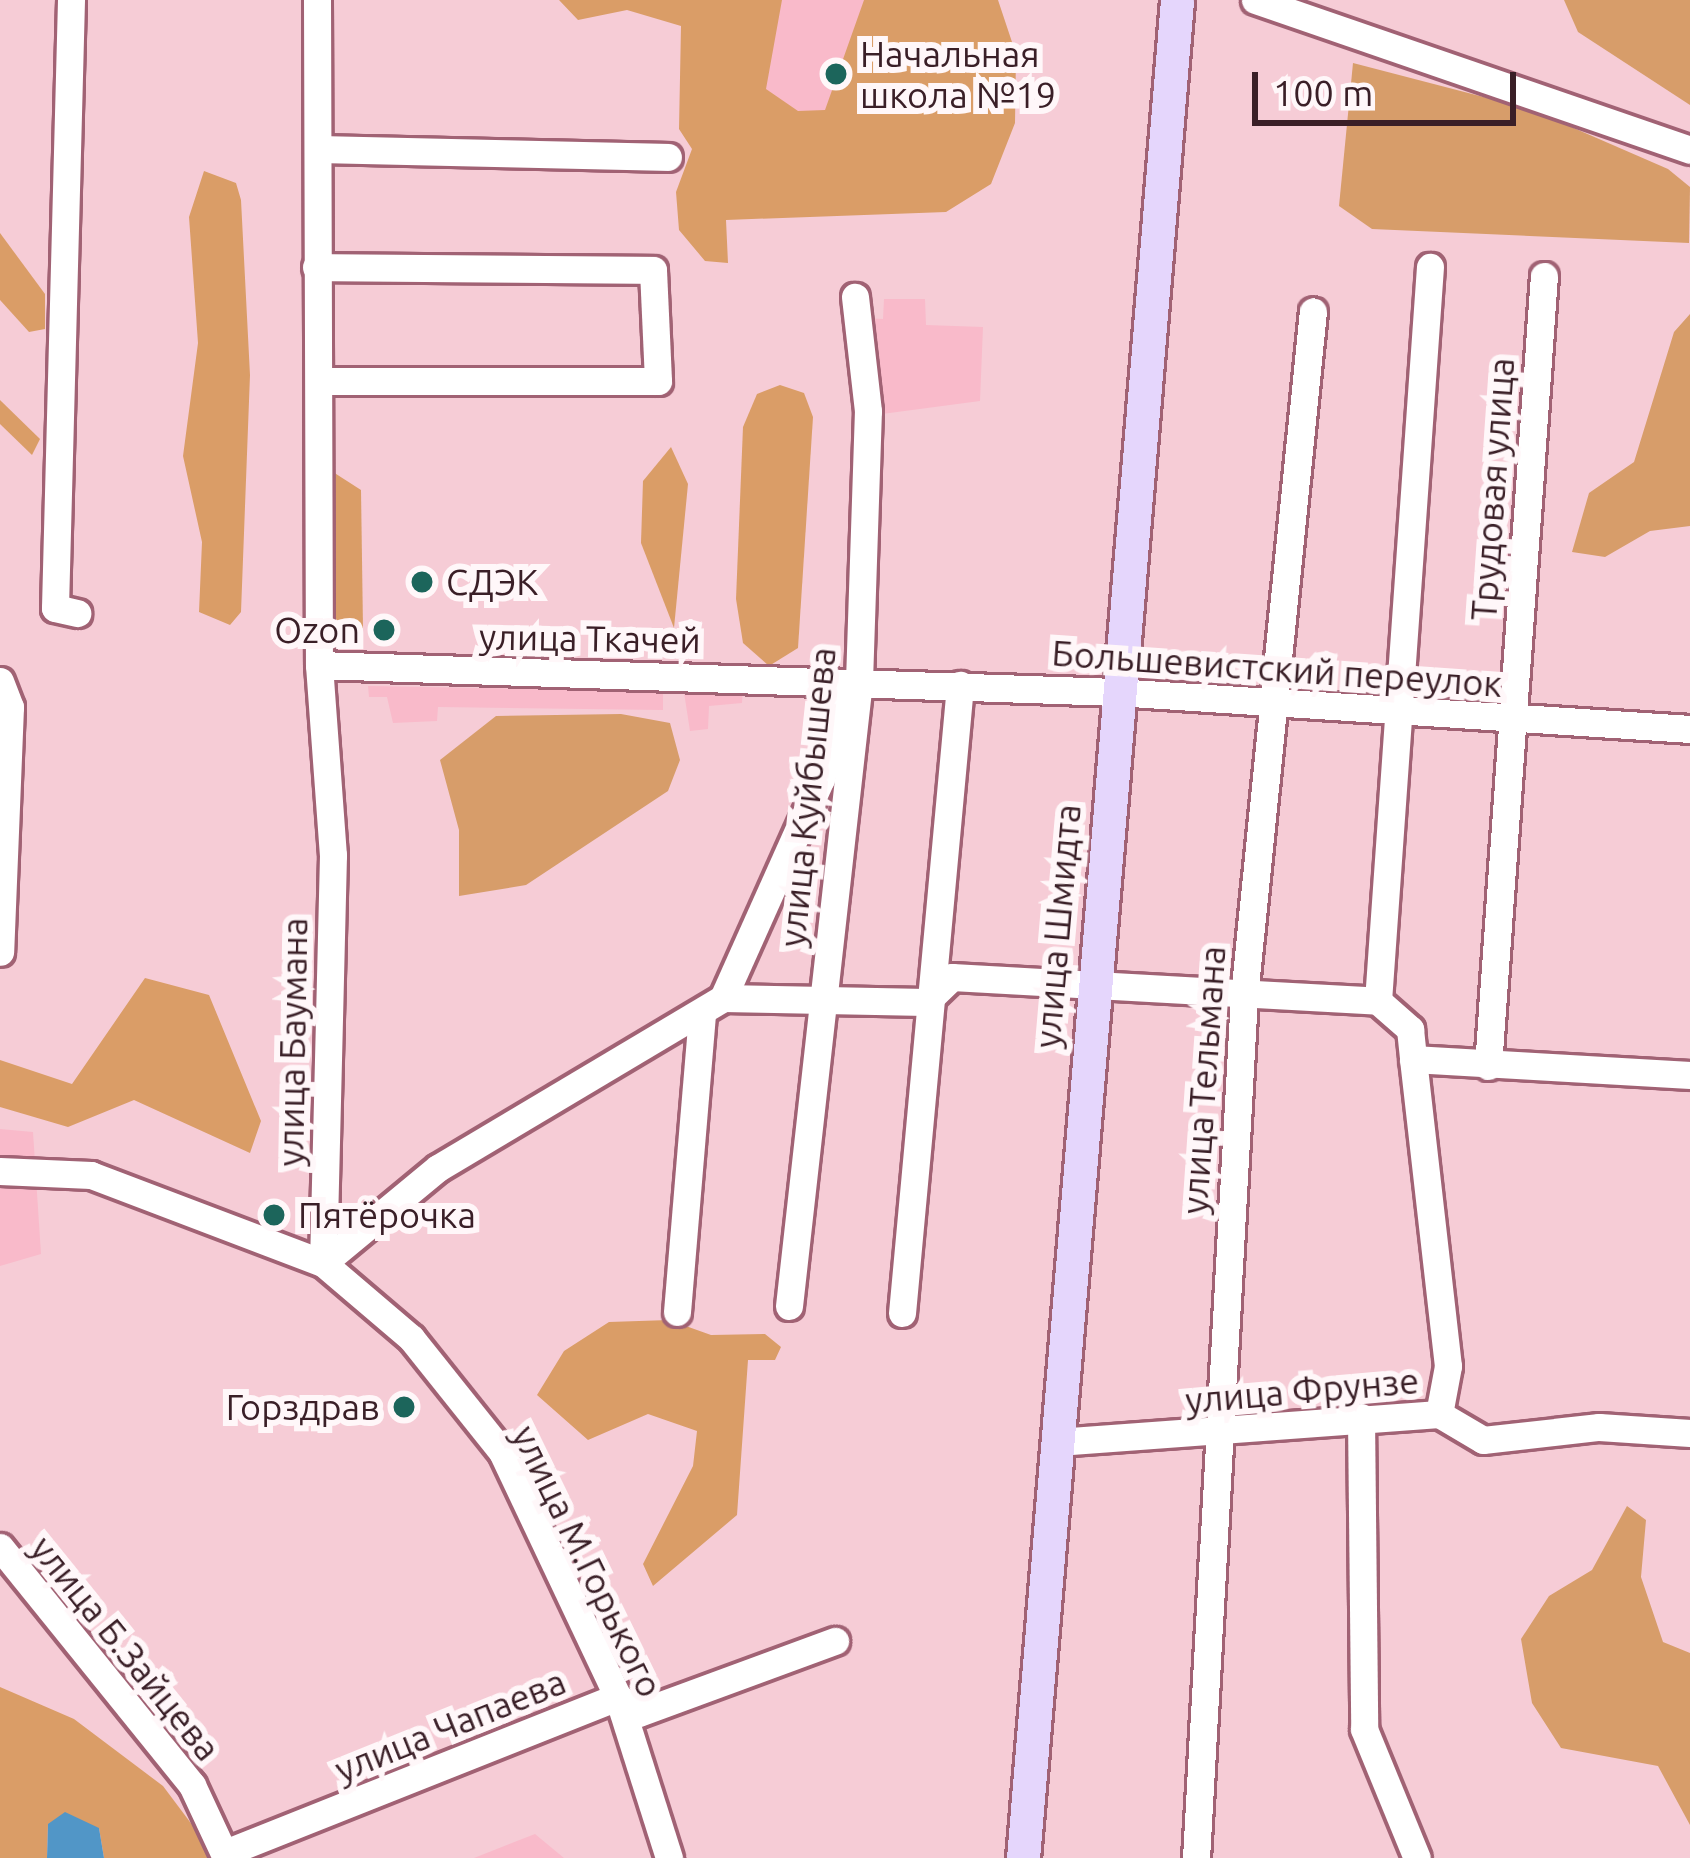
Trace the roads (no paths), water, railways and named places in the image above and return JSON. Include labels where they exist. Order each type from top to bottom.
[{"type":"main road","name":"улица Шмидта","points":[[1023,1858],[1114,692],[1177,0]]},
{"type":"street","points":[[71,0],[55,608],[77,614]]},
{"type":"street","name":"улица Баумана","points":[[317,0],[319,665],[333,855],[323,1264]]},
{"type":"street","points":[[1255,0],[1690,150]]},
{"type":"street","points":[[321,149],[668,157]]},
{"type":"street","points":[[316,267],[653,270],[658,381],[319,381]]},
{"type":"street","points":[[1378,1001],[1430,267]]},
{"type":"street","name":"Трудовая улица","points":[[1488,1066],[1544,276]]},
{"type":"street","name":"улица Куйбышева","points":[[788,1306],[853,681],[868,411],[855,297]]},
{"type":"street","name":"улица Тельмана","points":[[1196,1858],[1244,996],[1268,705],[1282,670],[1313,311]]},
{"type":"street","name":"улица Ткачей","points":[[319,665],[853,681]]},
{"type":"street","points":[[0,681],[10,706],[0,952]]},
{"type":"street","points":[[677,1312],[713,1006],[821,779],[853,681]]},
{"type":"street","name":"Большевистский переулок","points":[[853,681],[1114,692],[1268,705],[1400,707],[1510,719],[1690,729]]},
{"type":"street","points":[[902,1313],[960,686]]},
{"type":"street","points":[[323,1264],[438,1168],[713,1006],[823,995],[932,996],[952,976],[1378,1001],[1410,1029],[1448,1366],[1439,1414]]},
{"type":"street","points":[[1413,1059],[1690,1075]]},
{"type":"street","name":"улица М.Горького","points":[[0,1172],[91,1175],[323,1264],[411,1338],[502,1453],[618,1697],[669,1858]]},
{"type":"street","name":"улица Фрунзе","points":[[1057,1442],[1216,1436],[1361,1417],[1439,1414],[1483,1440],[1599,1427],[1690,1433]]},
{"type":"street","points":[[1361,1417],[1364,1730],[1418,1858]]},
{"type":"street","name":"улица Б.Зайцева","points":[[0,1547],[193,1785],[226,1856]]},
{"type":"street","name":"улица Чапаева","points":[[226,1856],[618,1697],[639,1713],[835,1641]]},
{"type":"water","points":[[65,1812],[99,1828],[104,1858],[47,1858],[48,1824]]},
{"type":"place","name":"Начальная школа №19","points":[[836,74]]},
{"type":"place","name":"СДЭК","points":[[422,582]]},
{"type":"place","name":"Ozon","points":[[384,630]]},
{"type":"place","name":"Пятёрочка","points":[[274,1215]]},
{"type":"place","name":"Горздрав","points":[[404,1407]]}]
